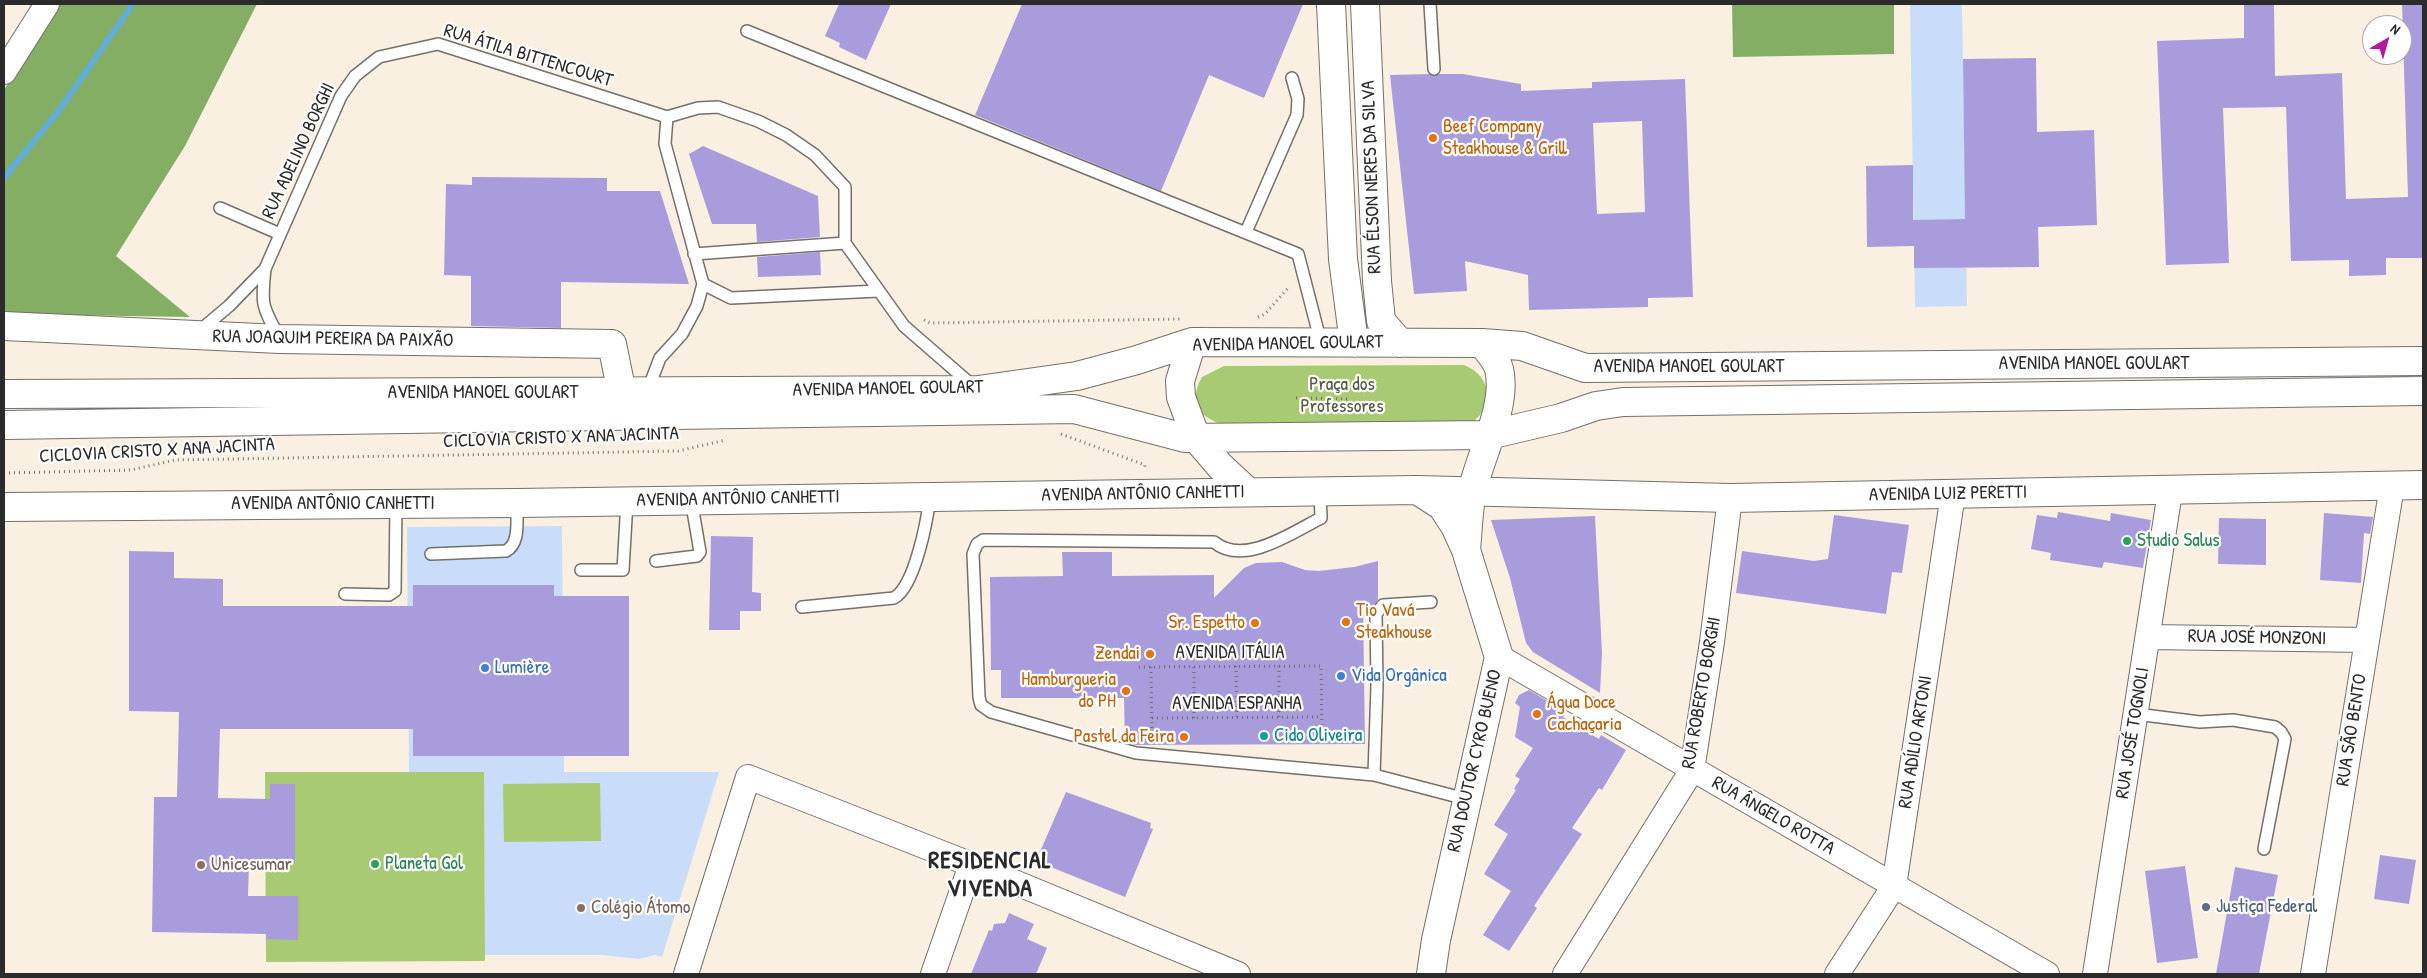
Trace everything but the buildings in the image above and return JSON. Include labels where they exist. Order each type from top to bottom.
[{"type":"main road","name":"RUA ÉLSON NERES DA SILVA","points":[[1331,4],[1343,259],[1354,343]]},
{"type":"main road","name":"RUA ÉLSON NERES DA SILVA","points":[[1365,4],[1377,281],[1382,321],[1400,343]]},
{"type":"main road","points":[[1336,102],[1369,102]]},
{"type":"main road","name":"RUA JOAQUIM PEREIRA DA PAIXÃO","points":[[4,326],[280,339],[612,344],[635,392]]},
{"type":"main road","points":[[1190,331],[1180,381],[1181,397],[1196,438],[1220,466],[1248,492]]},
{"type":"main road","name":"AVENIDA MANOEL GOULART","points":[[4,394],[978,390],[1077,376],[1137,360],[1190,331],[1321,343],[1482,343],[1522,346],[1585,368],[2423,361]]},
{"type":"main road","name":"RUA DOUTOR CYRO BUENO","points":[[1466,550],[1472,493],[1489,435],[1497,417],[1501,395],[1499,368],[1482,343]]},
{"type":"main road","name":"AVENIDA MANOEL GOULART","points":[[4,425],[1074,409],[1103,415],[1146,429],[1185,438],[1489,435],[1561,418],[1596,406],[1622,402],[2423,391]]},
{"type":"main road","name":"AVENIDA LUIZ PERETTI","points":[[1472,493],[1730,498],[2170,492],[2423,485]]},
{"type":"main road","name":"RUA DOUTOR CYRO BUENO","points":[[1417,490],[1442,506],[1466,550],[1499,657],[1466,799],[1436,940],[1431,974]]},
{"type":"main road","name":"AVENIDA ANTÔNIO CANHETTI","points":[[4,507],[517,503],[1417,490],[1472,493]]},
{"type":"street","points":[[4,72],[47,4]]},
{"type":"street","name":"RUA SÃO BENTO","points":[[2313,974],[2392,486]]},
{"type":"street","name":"RUA JOSÉ TOGNOLI","points":[[2095,974],[2170,492]]},
{"type":"street","name":"RUA ADÍLIO ARTONI","points":[[1837,974],[1894,886],[1953,494]]},
{"type":"street","name":"RUA ROBERTO BORGHI","points":[[1565,974],[1692,770],[1712,642],[1730,498]]},
{"type":"street","name":"RUA JOSÉ MONZONI","points":[[2148,636],[2367,640]]},
{"type":"street","name":"RUA ÂNGELO ROTTA","points":[[1499,657],[2047,974]]},
{"type":"street","points":[[686,974],[748,777],[971,865],[1238,974]]},
{"type":"street","points":[[934,974],[971,865]]},
{"type":"lane","points":[[1430,4],[1434,69]]},
{"type":"lane","points":[[747,31],[1298,254],[1321,343]]},
{"type":"lane","name":"RUA ÁTILA BITTENCOURT","points":[[379,57],[438,44],[667,117]]},
{"type":"lane","name":"RUA ADELINO BORGHI","points":[[265,269],[341,96],[355,76],[379,57]]},
{"type":"lane","points":[[1246,232],[1297,114],[1298,99],[1292,78]]},
{"type":"lane","points":[[635,392],[660,358],[682,334],[697,306],[703,284],[665,144],[667,117],[698,108],[718,107],[758,120],[786,135],[815,155],[845,187],[845,243],[904,326],[978,390]]},
{"type":"lane","points":[[220,208],[280,234]]},
{"type":"lane","points":[[694,254],[845,243]]},
{"type":"lane","points":[[194,336],[235,300],[265,269]]},
{"type":"lane","points":[[265,269],[261,299],[265,311],[280,339]]},
{"type":"lane","points":[[703,284],[731,298],[878,291]]},
{"type":"lane","points":[[1320,492],[1321,518],[1260,549],[1229,550],[1214,542],[983,540],[977,544],[973,554],[979,697],[981,705],[991,712],[1136,753],[1374,775],[1466,799]]},
{"type":"lane","points":[[802,607],[894,598],[901,594],[919,553],[930,497]]},
{"type":"lane","points":[[656,561],[697,556],[700,552],[691,500]]},
{"type":"lane","points":[[581,570],[623,570],[627,501]]},
{"type":"lane","points":[[345,594],[389,595],[395,591],[396,503]]},
{"type":"lane","points":[[431,554],[506,551],[512,548],[516,542],[517,503]]},
{"type":"lane","points":[[1374,775],[1377,686],[1376,614],[1383,605],[1431,602]]},
{"type":"lane","points":[[2136,714],[2200,722],[2233,720],[2275,727],[2281,732],[2285,739],[2264,849]]},
{"type":"path","points":[[1253,320],[1265,314],[1289,287]]},
{"type":"path","points":[[921,319],[930,323],[1190,331]]},
{"type":"path","points":[[1296,398],[1348,399]]},
{"type":"path","points":[[1051,434],[1061,434],[1144,465],[1141,494]]},
{"type":"path","name":"CICLOVIA CRISTO X ANA JACINTA","points":[[4,473],[130,470],[175,460],[678,451],[734,438]]},
{"type":"path","points":[[1212,625],[1221,625]]},
{"type":"path","points":[[1236,666],[1237,718]]},
{"type":"path","points":[[1279,666],[1279,717]]},
{"type":"path","name":"AVENIDA ITÁLIA","points":[[1139,667],[1321,666],[1321,717]]},
{"type":"path","points":[[1151,667],[1152,745]]},
{"type":"path","points":[[1194,667],[1194,718]]},
{"type":"path","points":[[1321,717],[1322,744]]},
{"type":"path","name":"AVENIDA ESPANHA","points":[[1152,718],[1321,717]]},
{"type":"shaded area","points":[[1910,4],[1962,4],[1967,306],[1915,307]]},
{"type":"shaded area","points":[[562,526],[564,772],[719,772],[662,957],[655,955],[639,959],[602,955],[485,955],[484,772],[409,772],[407,527]]},
{"type":"green space","points":[[57,4],[257,4],[185,146],[116,256],[190,317],[4,314],[4,90]]},
{"type":"green space","points":[[1732,4],[1894,4],[1894,54],[1733,57]]},
{"type":"green space","name":"Praça dos Professores","points":[[1464,365],[1474,370],[1481,377],[1489,397],[1480,415],[1473,422],[1223,425],[1207,417],[1198,407],[1196,401],[1198,386],[1202,377],[1224,366]]},
{"type":"green space","name":"Planeta Gol","points":[[265,772],[484,772],[485,961],[266,962]]},
{"type":"green space","points":[[600,783],[601,841],[504,842],[503,784]]},
{"type":"waterway","points":[[4,178],[60,109],[133,4]]},
{"type":"place","name":"Beef Company Steakhouse & Grill","points":[[1433,138]]},
{"type":"place","name":"Studio Salus","points":[[2127,541]]},
{"type":"place","name":"Tio Vavá Steakhouse","points":[[1346,622]]},
{"type":"place","name":"Sr. Espetto","points":[[1255,623]]},
{"type":"place","name":"Zendai","points":[[1150,654]]},
{"type":"place","name":"Lumière","points":[[485,668]]},
{"type":"place","name":"Vida Orgânica","points":[[1341,676]]},
{"type":"place","name":"Hamburgueria do PH","points":[[1126,691]]},
{"type":"place","name":"Água Doce Cachaçaria","points":[[1537,714]]},
{"type":"place","name":"Cido Oliveira","points":[[1264,736]]},
{"type":"place","name":"Pastel da Feira","points":[[1184,737]]},
{"type":"place","name":"Planeta Gol","points":[[375,864]]},
{"type":"place","name":"Unicesumar","points":[[201,865]]},
{"type":"place","name":"Justiça Federal","points":[[2206,907]]},
{"type":"place","name":"Colégio Átomo","points":[[581,908]]},
{"type":"district","name":"RESIDENCIAL VIVENDA","points":[[990,876]]}]
